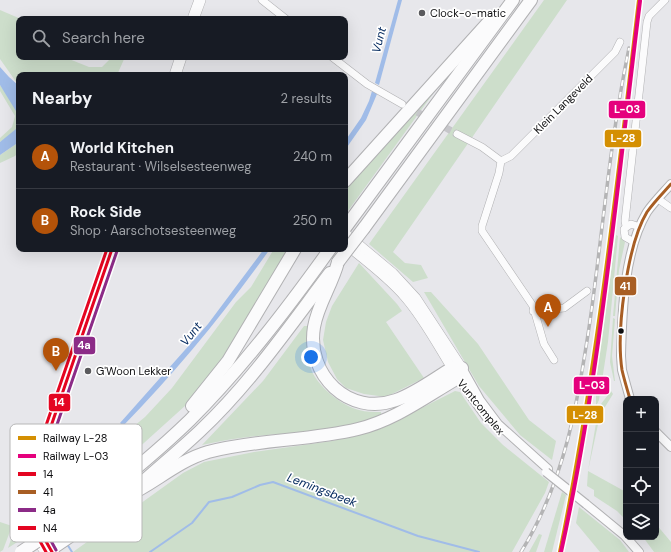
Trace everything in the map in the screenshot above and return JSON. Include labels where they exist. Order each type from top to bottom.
[{"type":"highway","points":[[348,178],[489,20],[513,0]]},
{"type":"highway","points":[[348,223],[513,0]]},
{"type":"highway","points":[[348,249],[530,0]]},
{"type":"highway","points":[[169,440],[180,418],[198,399],[228,361],[293,252]]},
{"type":"highway","points":[[142,463],[169,440],[222,386],[259,342],[327,252]]},
{"type":"highway","points":[[142,482],[201,430],[235,393],[272,349],[346,252]]},
{"type":"highway","points":[[338,262],[333,280],[319,307],[314,328],[313,348],[317,364],[323,376],[335,389],[363,403],[381,404],[397,400],[457,372]]},
{"type":"highway","points":[[142,490],[176,466],[207,453],[230,447],[341,433],[378,422],[402,412],[457,372]]},
{"type":"highway","points":[[21,552],[36,542]]},
{"type":"highway","points":[[46,552],[61,542]]},
{"type":"main road","points":[[194,16],[200,0]]},
{"type":"main road","points":[[176,72],[180,60]]},
{"type":"main road","name":"Vuntcomplex","points":[[348,236],[393,273],[416,298],[457,372]]},
{"type":"main road","name":"Vuntcomplex","points":[[348,246],[381,273],[406,298],[422,319],[457,372]]},
{"type":"main road","points":[[51,424],[111,252]]},
{"type":"main road","points":[[40,542],[46,552]]},
{"type":"main road","points":[[46,542],[52,552]]},
{"type":"street","points":[[262,0],[282,16]]},
{"type":"street","points":[[634,242],[625,237],[623,232],[626,226],[625,221],[648,19],[665,0]]},
{"type":"street","name":"Klein Langeveld","points":[[501,161],[511,156],[615,52],[620,42]]},
{"type":"street","points":[[336,60],[366,84],[402,104]]},
{"type":"street","points":[[457,134],[482,147],[501,161],[499,173],[482,226],[482,231],[533,306],[533,311],[544,344],[554,360]]},
{"type":"street","points":[[629,396],[622,370],[621,350],[627,272],[634,242],[640,226],[648,211],[671,184]]},
{"type":"street","points":[[658,199],[671,208]]},
{"type":"street","points":[[626,226],[635,224],[640,226]]},
{"type":"street","points":[[533,311],[564,308],[587,290]]},
{"type":"street","name":"Vuntcomplex","points":[[457,372],[491,423],[510,442],[623,529]]},
{"type":"street","points":[[659,435],[671,447]]},
{"type":"street","name":"Vuntcomplex","points":[[587,502],[625,536],[639,552]]},
{"type":"street","points":[[634,540],[644,552]]},
{"type":"green space","points":[[544,0],[567,0],[393,252],[405,263],[421,265],[428,278],[413,282],[369,244]]},
{"type":"green space","points":[[0,10],[16,17],[16,60],[72,60],[89,67],[102,67],[109,60],[124,60],[118,72],[16,72],[16,82],[0,59]]},
{"type":"green space","points":[[458,63],[445,81],[443,80],[348,211],[348,184]]},
{"type":"green space","points":[[0,85],[16,109],[16,129],[0,142],[0,138],[12,127],[15,116],[0,91]]},
{"type":"green space","points":[[16,144],[15,156],[0,163],[0,155]]},
{"type":"green space","points":[[616,235],[618,236],[608,342],[599,400],[596,406],[596,395],[594,395]]},
{"type":"green space","points":[[620,237],[625,242],[619,270],[615,316],[613,316]]},
{"type":"green space","points":[[272,252],[286,252],[227,352],[186,405],[142,445],[142,424],[137,424],[172,388],[236,302],[251,287]]},
{"type":"green space","points":[[359,263],[402,311],[386,322],[424,378],[386,397],[364,394],[346,388],[337,379],[328,362],[323,340],[326,322],[332,306]]},
{"type":"green space","points":[[424,292],[431,292],[478,344],[529,420],[556,441],[552,460],[520,435],[479,386]]},
{"type":"green space","points":[[613,318],[615,319],[612,356],[615,381],[610,362]]},
{"type":"green space","points":[[304,326],[307,326],[308,353],[311,369],[324,388],[338,400],[352,408],[362,411],[381,412],[381,414],[358,424],[341,427],[257,436],[202,445],[263,381]]},
{"type":"green space","points":[[455,391],[460,392],[481,423],[503,445],[549,482],[545,493],[512,552],[73,552],[87,542],[142,542],[142,502],[183,473],[204,462],[254,452],[332,441],[380,429]]},
{"type":"green space","points":[[611,391],[613,394],[600,415],[588,471],[598,411],[601,404]]},
{"type":"green space","points":[[588,471],[623,490],[623,517],[617,511],[594,496],[594,490],[587,486]]},
{"type":"green space","points":[[562,492],[566,495],[552,552],[544,552]]},
{"type":"green space","points":[[579,507],[620,540],[629,552],[600,552],[576,523]]},
{"type":"green space","points":[[0,522],[10,525],[10,531],[3,550],[0,552]]},
{"type":"green space","points":[[659,528],[671,542],[671,552],[654,552],[645,540],[659,540]]},
{"type":"green space","points":[[539,534],[542,535],[536,552],[529,552]]},
{"type":"green space","points":[[10,542],[17,542],[8,548]]},
{"type":"water","points":[[398,0],[402,0],[379,85],[375,83]]},
{"type":"water","points":[[0,67],[16,83],[16,111],[0,85]]},
{"type":"water","points":[[372,91],[377,94],[366,120],[348,146],[348,137],[361,118]]},
{"type":"water","points":[[16,129],[16,144],[0,155],[0,142]]},
{"type":"water","points":[[262,252],[268,252],[236,296],[181,362],[125,424],[121,424],[120,423],[208,324]]},
{"type":"waterway","name":"Lemingsbeek","points":[[150,552],[192,523],[209,502],[232,497],[260,485],[273,482],[418,536],[479,552]]},
{"type":"waterway","name":"Vunt","points":[[67,544],[72,552]]},
{"type":"tunnel","points":[[408,107],[457,134]]},
{"type":"railway","points":[[521,552],[549,497],[568,440],[590,321],[607,184],[622,82],[629,48]]},
{"type":"rail line","name":"L-28","points":[[560,552],[585,415],[605,277],[639,0]]},
{"type":"rail line","name":"L-03","points":[[561,552],[575,484],[598,346],[640,1]]},
{"type":"transit line","name":"41","points":[[629,396],[622,370],[621,353],[622,312],[629,266],[634,245],[647,212],[671,184]]},
{"type":"transit line","name":"N4","points":[[47,424],[106,252]]},
{"type":"transit line","name":"14","points":[[52,424],[111,252]]},
{"type":"transit line","name":"4a","points":[[57,424],[117,252]]},
{"type":"transit line","name":"N4","points":[[40,542],[46,552]]},
{"type":"transit line","name":"14","points":[[46,542],[52,552]]},
{"type":"transit line","name":"4a","points":[[52,542],[56,550]]},
{"type":"place","name":"Clock-o-matic","points":[[422,13]]},
{"type":"place","name":"World Kitchen","points":[[548,327]]},
{"type":"place","name":"Rock Side","points":[[56,371]]},
{"type":"place","name":"G'Woon Lekker","points":[[88,371]]}]
